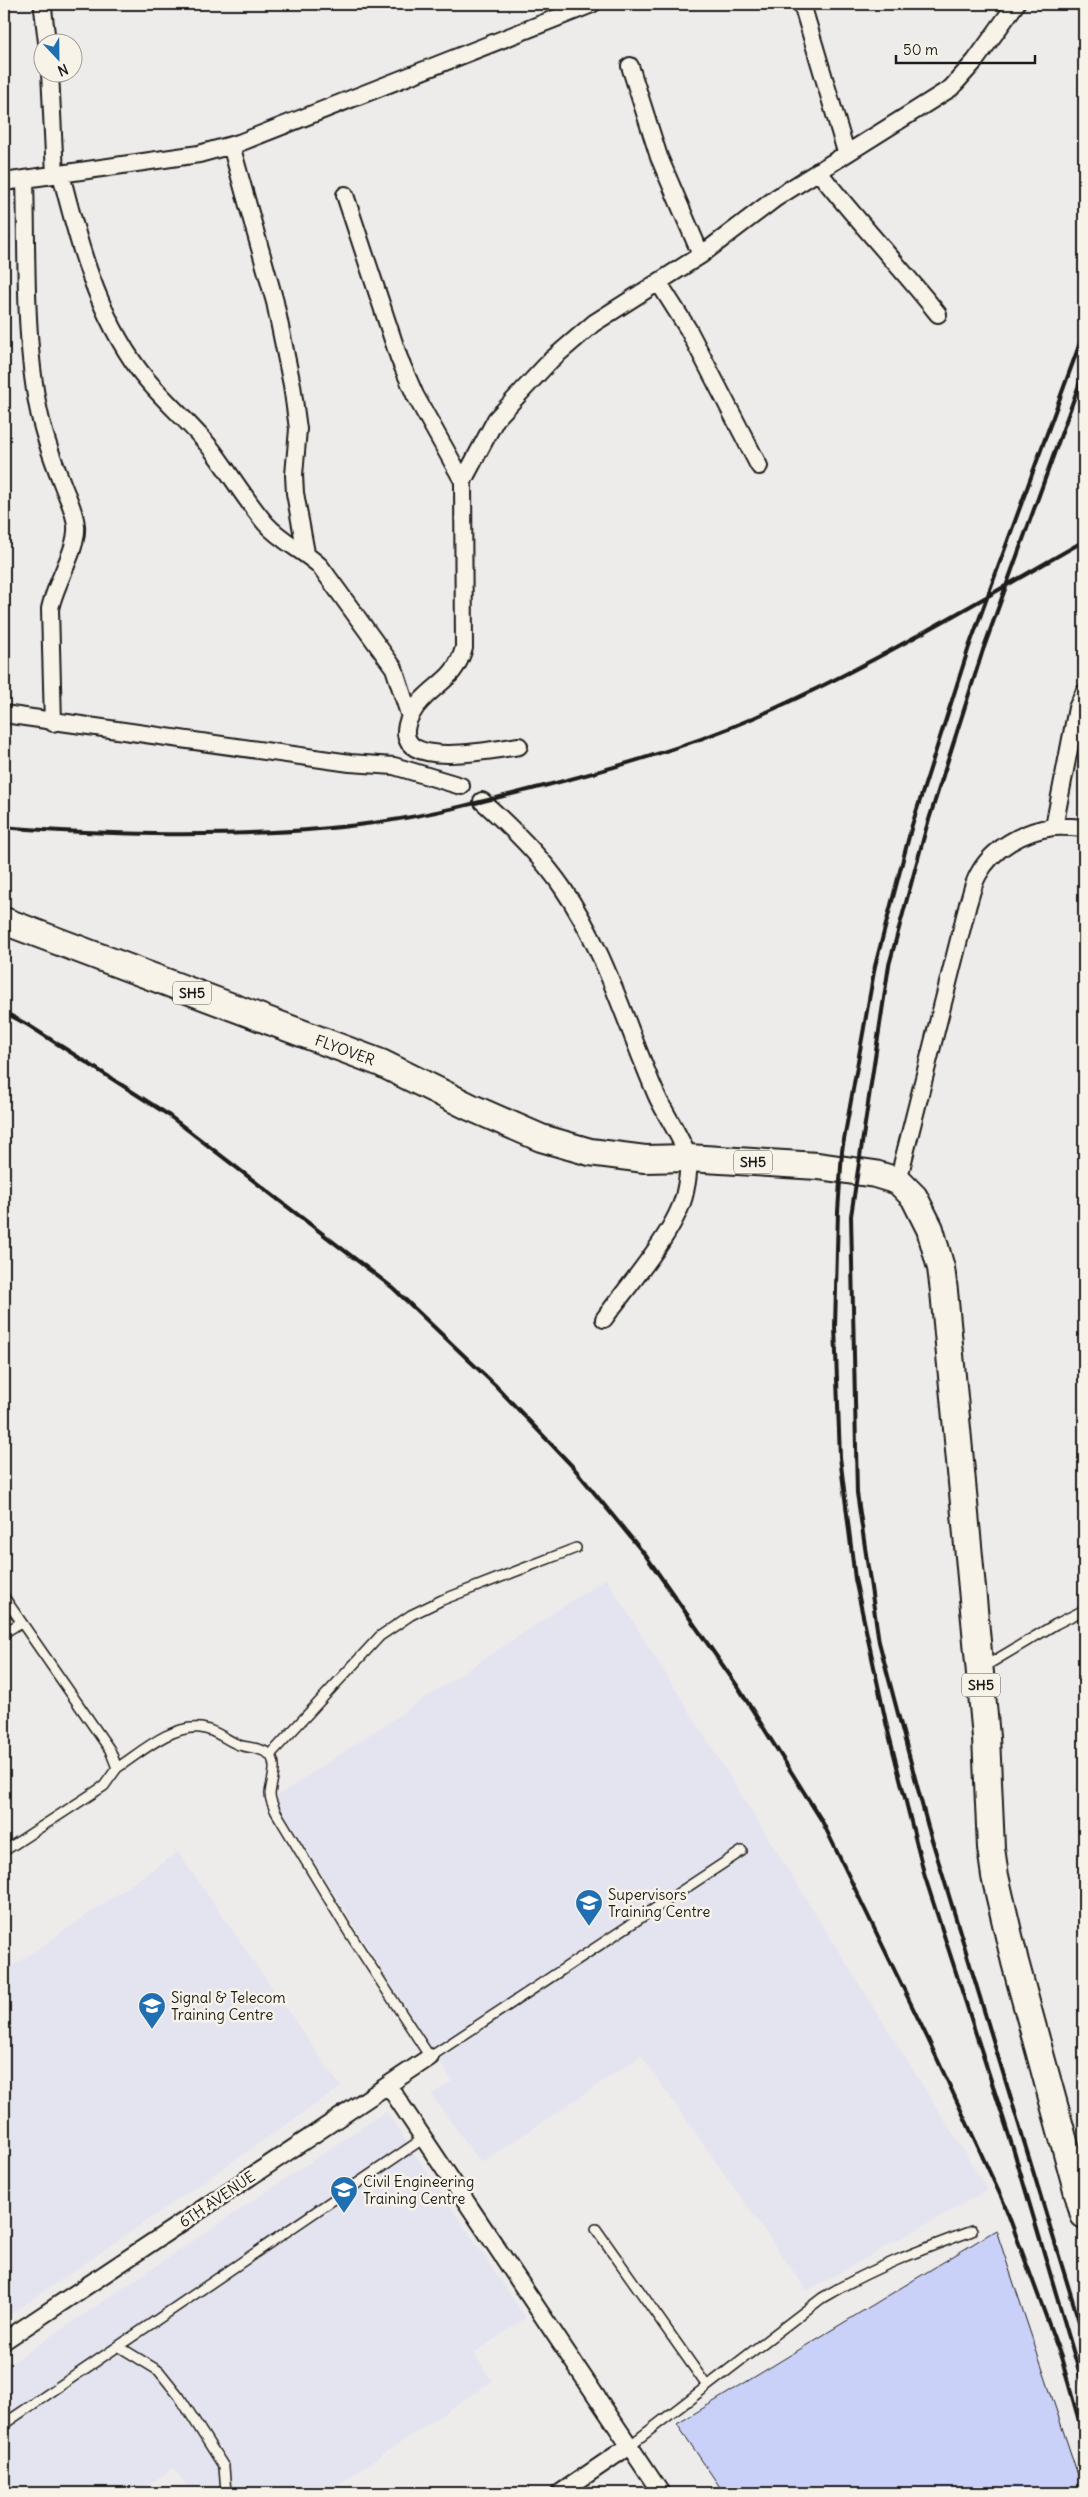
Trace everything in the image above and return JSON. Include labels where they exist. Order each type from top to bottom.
[{"type":"main road","name":"FLYOVER","points":[[4,921],[381,1063],[470,1107],[541,1138],[590,1152],[645,1159],[688,1158]]},
{"type":"main road","name":"SH5","points":[[688,1158],[818,1166],[875,1174],[898,1181],[914,1197],[923,1212],[941,1268],[980,1669],[991,1848],[999,1894],[1015,1962],[1084,2216]]},
{"type":"street","points":[[4,182],[199,154],[231,145],[592,4]]},
{"type":"street","points":[[802,4],[846,152]]},
{"type":"street","points":[[519,746],[463,754],[424,752],[412,745],[406,738],[410,717],[421,700],[450,677],[460,663],[464,648],[463,481],[496,419],[551,360],[594,323],[701,255],[776,198],[950,88],[975,61],[1016,4]]},
{"type":"street","points":[[43,8],[46,32]]},
{"type":"street","points":[[630,66],[659,157],[701,255]]},
{"type":"street","points":[[51,82],[58,175],[75,230],[105,312],[118,339],[140,371],[212,451],[267,525],[284,541],[306,553],[320,566],[356,619],[389,659],[398,678],[410,717]]},
{"type":"street","points":[[231,145],[275,302],[292,386],[298,429],[294,474],[295,493],[306,553]]},
{"type":"street","points":[[818,171],[858,221],[897,262],[938,314]]},
{"type":"street","points":[[25,179],[32,370],[37,405],[44,437],[72,508],[76,527],[74,546],[54,592],[50,609],[53,722]]},
{"type":"street","points":[[345,195],[399,358],[415,395],[463,481]]},
{"type":"street","points":[[659,283],[688,329],[759,466]]},
{"type":"street","points":[[1054,827],[1077,708],[1084,693]]},
{"type":"street","points":[[4,714],[350,763],[394,766],[461,786]]},
{"type":"street","points":[[482,801],[511,826],[544,863],[579,914],[594,941],[656,1096],[688,1158],[681,1207],[669,1229],[604,1319]]},
{"type":"street","points":[[898,1181],[968,904],[977,876],[992,856],[1009,843],[1026,834],[1054,827],[1084,828]]},
{"type":"street","name":"6TH AVENUE","points":[[4,2341],[430,2057]]},
{"type":"street","points":[[388,2085],[661,2493]]},
{"type":"street","points":[[560,2493],[629,2446]]},
{"type":"lane","points":[[270,1755],[380,1636],[411,1615],[442,1600],[576,1548]]},
{"type":"lane","points":[[4,1597],[110,1750],[117,1768]]},
{"type":"lane","points":[[980,1669],[1056,1624],[1084,1610]]},
{"type":"lane","points":[[4,1633],[20,1622]]},
{"type":"lane","points":[[4,1851],[104,1786],[117,1768],[183,1729],[201,1728],[219,1733],[235,1744],[262,1750],[270,1755],[273,1763],[274,1776],[270,1796],[276,1812],[348,1931],[430,2057],[742,1852]]},
{"type":"lane","points":[[4,2424],[424,2138]]},
{"type":"lane","points":[[596,2229],[707,2386]]},
{"type":"lane","points":[[629,2446],[822,2298],[891,2261],[972,2231]]},
{"type":"lane","points":[[118,2346],[159,2371],[179,2396],[224,2467],[226,2493]]},
{"type":"shaded area","name":"Supervisors Training Centre","points":[[606,1578],[988,2190],[807,2291],[641,2056],[481,2163],[431,2095],[452,2081],[274,1798]]},
{"type":"shaded area","name":"Signal & Telecom Training Centre","points":[[178,1852],[341,2087],[4,2319],[4,1972]]},
{"type":"shaded area","name":"Civil Engineering Training Centre","points":[[386,2111],[526,2318],[474,2353],[492,2381],[326,2493],[191,2493],[174,2468],[136,2493],[4,2493],[4,2368]]},
{"type":"building","points":[[996,2230],[1084,2493],[724,2493],[677,2424]]},
{"type":"railway","points":[[1084,332],[969,647],[912,825],[875,966],[842,1151],[838,1212],[835,1327],[840,1457],[855,1579],[887,1727],[925,1877],[1013,2148],[1084,2388]]},
{"type":"railway","points":[[1084,371],[983,650],[926,829],[889,965],[851,1216],[857,1493],[879,1642],[928,1827],[1084,2338]]},
{"type":"railway","points":[[4,827],[134,834],[241,833],[329,828],[427,814],[623,765],[700,739],[794,700],[920,634],[1084,541]]},
{"type":"railway","points":[[4,1012],[28,1025],[167,1114],[393,1288],[495,1385],[573,1467],[646,1556],[738,1687],[822,1821],[928,2039],[1004,2203],[1061,2357],[1084,2439]]},
{"type":"place","name":"Supervisors Training Centre","points":[[589,1927]]},
{"type":"place","name":"Signal & Telecom Training Centre","points":[[152,2030]]},
{"type":"place","name":"Civil Engineering Training Centre","points":[[344,2214]]}]
